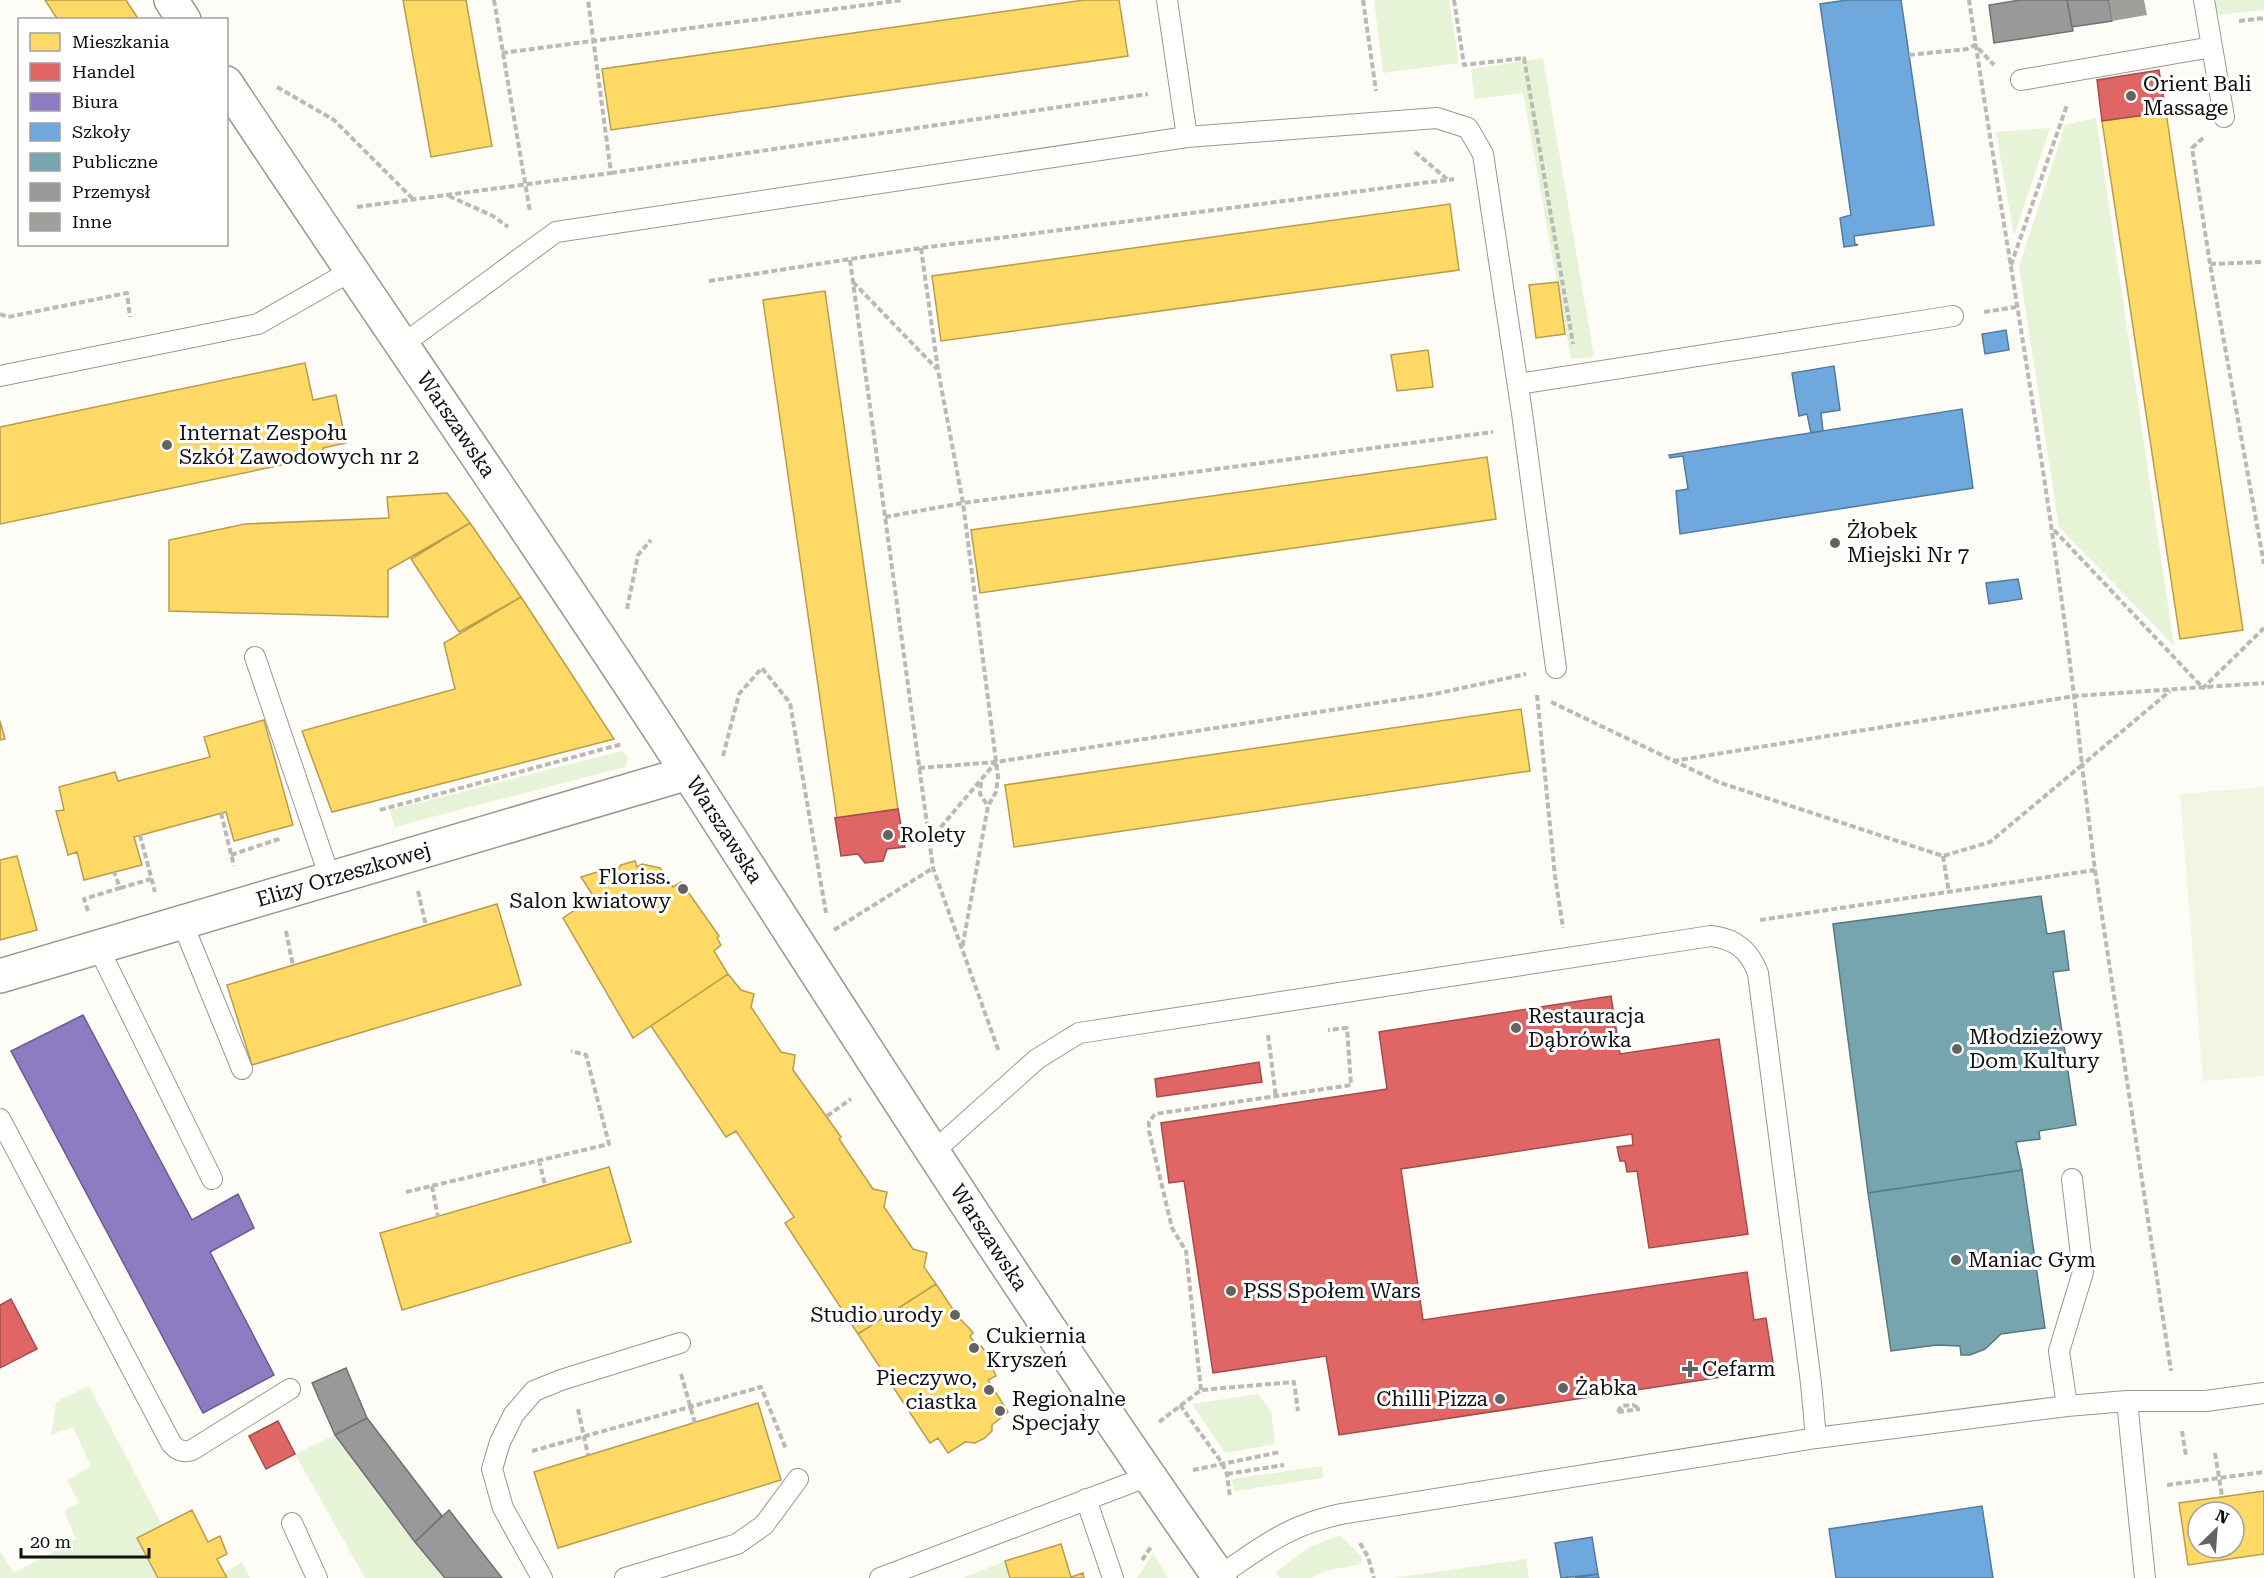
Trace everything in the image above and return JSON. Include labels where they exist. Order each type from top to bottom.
[{"type":"street","points":[[171,0],[183,18]]},
{"type":"street","name":"Warszawska","points":[[228,86],[688,773],[933,1152],[1219,1577]]},
{"type":"street","name":"Elizy Orzeszkowej","points":[[0,976],[94,934],[182,922],[688,773]]},
{"type":"lane","points":[[1167,0],[1186,137]]},
{"type":"lane","points":[[2204,0],[2224,117]]},
{"type":"lane","points":[[2021,81],[2212,47]]},
{"type":"lane","points":[[402,345],[556,232],[1186,137],[1437,118],[1468,128],[1483,154],[1518,384],[1556,668]]},
{"type":"lane","points":[[0,376],[258,324],[351,271]]},
{"type":"lane","points":[[1518,384],[1953,316]]},
{"type":"lane","points":[[255,657],[330,878]]},
{"type":"lane","points":[[182,922],[242,1069]]},
{"type":"lane","points":[[94,934],[212,1179]]},
{"type":"lane","points":[[933,1152],[1012,1084],[1037,1059],[1079,1033],[1107,1027],[1265,1007],[1711,936],[1724,938],[1748,951],[1758,973],[1810,1371],[1816,1438]]},
{"type":"lane","points":[[0,1119],[171,1443],[177,1450],[185,1452],[192,1450],[290,1389]]},
{"type":"lane","points":[[2067,1406],[2059,1351],[2083,1272],[2072,1179]]},
{"type":"lane","points":[[542,1578],[503,1508],[492,1469],[500,1442],[514,1414],[534,1391],[570,1377],[676,1344]]},
{"type":"lane","points":[[1219,1577],[1277,1536],[1308,1521],[1327,1516],[1816,1438],[2067,1406],[2127,1401],[2176,1402],[2264,1393]]},
{"type":"lane","points":[[2127,1401],[2145,1578]]},
{"type":"lane","points":[[880,1578],[1149,1476]]},
{"type":"lane","points":[[625,1578],[737,1544],[764,1525],[798,1479]]},
{"type":"lane","points":[[1086,1499],[1113,1578]]},
{"type":"lane","points":[[292,1523],[317,1578]]},
{"type":"path","points":[[494,0],[536,246]]},
{"type":"path","points":[[588,0],[612,173]]},
{"type":"path","points":[[502,53],[903,0]]},
{"type":"path","points":[[1363,0],[1381,123]]},
{"type":"path","points":[[1454,0],[1464,64],[1524,58],[1578,374]]},
{"type":"path","points":[[1970,1],[1975,45],[2054,530],[2095,870],[2186,1456]]},
{"type":"path","points":[[1909,55],[1967,49],[1975,45]]},
{"type":"path","points":[[2011,266],[2079,71]]},
{"type":"path","points":[[275,86],[334,120],[415,200]]},
{"type":"path","points":[[348,208],[612,173],[1180,89]]},
{"type":"path","points":[[2224,117],[2192,148],[2210,264],[2264,564]]},
{"type":"path","points":[[709,280],[921,248],[1486,175]]},
{"type":"path","points":[[447,195],[493,216],[536,246]]},
{"type":"path","points":[[921,248],[938,370],[963,503],[996,762],[996,792],[988,806],[962,950]]},
{"type":"path","points":[[850,260],[933,868],[1012,1084]]},
{"type":"path","points":[[2210,264],[2264,262]]},
{"type":"path","points":[[852,282],[938,370]]},
{"type":"path","points":[[0,314],[8,317],[127,293],[131,322]]},
{"type":"path","points":[[885,517],[963,503],[1523,428]]},
{"type":"path","points":[[2054,530],[2203,688]]},
{"type":"path","points":[[625,617],[638,555],[651,540]]},
{"type":"path","points":[[2203,688],[2264,628]]},
{"type":"path","points":[[722,761],[739,694],[762,668],[790,703],[830,933],[933,868]]},
{"type":"path","points":[[919,768],[996,762],[1435,694],[1556,668]]},
{"type":"path","points":[[1556,668],[1537,695],[1560,911]]},
{"type":"path","points":[[1674,761],[2075,696],[2264,683]]},
{"type":"path","points":[[1537,695],[1718,782],[1943,856],[1990,842],[2171,690]]},
{"type":"path","points":[[380,810],[626,743]]},
{"type":"path","points":[[929,841],[996,762]]},
{"type":"path","points":[[981,780],[980,794],[988,806]]},
{"type":"path","points":[[221,813],[235,871]]},
{"type":"path","points":[[231,855],[313,828]]},
{"type":"path","points":[[140,835],[158,901]]},
{"type":"path","points":[[1943,856],[1949,893]]},
{"type":"path","points":[[1758,920],[2095,870]]},
{"type":"path","points":[[114,872],[120,888]]},
{"type":"path","points":[[94,934],[84,899],[152,879]]},
{"type":"path","points":[[416,884],[426,926]]},
{"type":"path","points":[[284,921],[293,966]]},
{"type":"path","points":[[1201,1390],[1186,1251],[1172,1228],[1149,1131],[1149,1122],[1155,1114],[1351,1086],[1347,1028]]},
{"type":"path","points":[[406,1192],[609,1144],[586,1055],[571,1051]]},
{"type":"path","points":[[827,1116],[859,1093]]},
{"type":"path","points":[[539,1160],[545,1185]]},
{"type":"path","points":[[432,1186],[438,1217]]},
{"type":"path","points":[[676,1344],[695,1422]]},
{"type":"path","points":[[570,1377],[586,1437],[588,1455]]},
{"type":"path","points":[[1158,1422],[1201,1390],[1294,1382],[1298,1412]]},
{"type":"path","points":[[525,1453],[761,1387],[798,1479]]},
{"type":"path","points":[[1180,1405],[1222,1463],[1227,1474],[1230,1497]]},
{"type":"path","points":[[1633,1405],[1640,1409],[1629,1410],[1618,1412],[1621,1406],[1633,1405]]},
{"type":"path","points":[[1190,1470],[1280,1452]]},
{"type":"path","points":[[2215,1453],[2222,1496]]},
{"type":"path","points":[[1227,1474],[1284,1466]]},
{"type":"path","points":[[2166,1476],[2167,1486],[2264,1472]]},
{"type":"green space","points":[[1374,0],[1449,0],[1459,63],[1383,73]]},
{"type":"green space","points":[[2214,0],[2264,0],[2264,10],[2216,15]]},
{"type":"green space","points":[[1543,58],[1594,357],[1571,359],[1523,93],[1475,99],[1471,69]]},
{"type":"green space","points":[[2096,118],[2174,646],[2059,527],[2019,267],[2065,125]]},
{"type":"green space","points":[[2050,128],[2014,236],[1996,132]]},
{"type":"green space","points":[[622,751],[628,758],[625,767],[394,827],[390,810]]},
{"type":"green space","points":[[2264,787],[2264,1076],[2203,1081],[2180,794]]},
{"type":"green space","points":[[89,1386],[162,1525],[137,1539],[158,1578],[0,1578],[0,1552],[14,1573],[76,1539],[64,1511],[79,1502],[67,1481],[91,1466],[73,1427],[51,1435],[56,1402]]},
{"type":"green space","points":[[1258,1394],[1271,1411],[1275,1444],[1225,1453],[1192,1404]]},
{"type":"green space","points":[[335,1435],[445,1578],[365,1578],[295,1454]]},
{"type":"green space","points":[[1322,1466],[1323,1478],[1234,1491],[1232,1479]]},
{"type":"green space","points":[[1340,1535],[1362,1557],[1361,1564],[1325,1571],[1312,1578],[1280,1578],[1276,1572],[1309,1547]]},
{"type":"green space","points":[[1153,1553],[1168,1578],[1137,1578]]},
{"type":"green space","points":[[1526,1559],[1529,1578],[1394,1578]]},
{"type":"green space","points":[[1005,1561],[1010,1578],[963,1578]]},
{"type":"green space","points":[[242,1562],[250,1578],[227,1578],[224,1573]]},
{"type":"building: Mieszkania","points":[[45,0],[126,0],[138,18],[57,18]]},
{"type":"building: Mieszkania","points":[[403,0],[466,0],[492,146],[431,157]]},
{"type":"building: Mieszkania","points":[[1084,0],[1119,0],[1128,56],[611,130],[602,69]]},
{"type":"building: Mieszkania","points":[[2166,112],[2243,630],[2180,639],[2102,121]]},
{"type":"building: Mieszkania","points":[[1450,204],[1459,270],[941,341],[932,276]]},
{"type":"building: Mieszkania","points":[[1558,282],[1565,334],[1536,338],[1529,285]]},
{"type":"building: Mieszkania","points":[[825,291],[898,809],[837,818],[763,300]]},
{"type":"building: Mieszkania","points":[[1428,350],[1433,387],[1397,391],[1391,355]]},
{"type":"building: Mieszkania","name":"Internat Zespołu Szkół Zawodowych nr 2","points":[[305,363],[313,400],[336,395],[346,443],[323,448],[325,456],[0,524],[0,427]]},
{"type":"building: Mieszkania","points":[[1487,457],[1496,519],[980,593],[971,530]]},
{"type":"building: Mieszkania","points":[[447,493],[470,523],[388,570],[388,617],[169,611],[169,540],[245,524],[389,518],[387,497]]},
{"type":"building: Mieszkania","points":[[470,523],[521,597],[459,632],[411,559]]},
{"type":"building: Mieszkania","points":[[521,597],[614,739],[332,812],[302,731],[455,689],[444,643]]},
{"type":"building: Mieszkania","points":[[1521,709],[1530,771],[1014,847],[1005,785]]},
{"type":"building: Mieszkania","points":[[264,720],[293,825],[234,841],[226,812],[134,837],[142,865],[84,880],[77,852],[68,855],[56,811],[64,810],[59,787],[115,772],[118,781],[210,757],[204,737]]},
{"type":"building: Mieszkania","points":[[0,721],[5,739],[0,740]]},
{"type":"building: Mieszkania","points":[[17,856],[37,930],[0,940],[0,860]]},
{"type":"building: Mieszkania","points":[[635,861],[637,867],[642,864],[660,868],[673,887],[681,882],[719,936],[717,938],[721,945],[714,951],[728,974],[633,1038],[563,918],[594,897],[581,877],[600,871],[608,880],[621,865]]},
{"type":"building: Mieszkania","points":[[497,904],[521,985],[252,1065],[227,985]]},
{"type":"building: Mieszkania","points":[[728,974],[741,990],[754,994],[751,1007],[781,1052],[795,1055],[793,1070],[841,1137],[839,1139],[873,1189],[887,1192],[884,1207],[913,1249],[927,1253],[924,1267],[936,1284],[858,1334],[785,1223],[794,1217],[736,1131],[726,1137],[651,1026]]},
{"type":"building: Mieszkania","points":[[609,1167],[631,1242],[402,1310],[380,1233]]},
{"type":"building: Mieszkania","points":[[936,1284],[958,1317],[973,1333],[970,1336],[978,1348],[981,1346],[985,1351],[996,1376],[988,1380],[1008,1412],[992,1425],[992,1431],[985,1438],[975,1443],[965,1442],[948,1453],[938,1438],[930,1443],[858,1334]]},
{"type":"building: Mieszkania","points":[[758,1403],[781,1480],[558,1548],[534,1472]]},
{"type":"building: Mieszkania","points":[[2264,1491],[2264,1554],[2246,1557],[2246,1500],[2200,1500]]},
{"type":"building: Mieszkania","points":[[2186,1502],[2186,1551],[2179,1503]]},
{"type":"building: Mieszkania","points":[[192,1510],[208,1542],[220,1536],[227,1554],[217,1559],[227,1578],[158,1578],[137,1538]]},
{"type":"building: Mieszkania","points":[[1061,1544],[1071,1577],[1083,1573],[1084,1578],[1010,1578],[1005,1561]]},
{"type":"building: Mieszkania","points":[[2187,1560],[2223,1560],[2188,1565]]},
{"type":"building: Handel","name":"Orient Bali Massage","points":[[2159,70],[2166,112],[2102,121],[2097,80]]},
{"type":"building: Handel","points":[[898,809],[905,847],[887,849],[883,861],[865,863],[858,854],[841,856],[835,818]]},
{"type":"building: Handel","points":[[1611,996],[1620,1054],[1719,1039],[1748,1234],[1649,1248],[1637,1171],[1627,1172],[1625,1161],[1620,1161],[1617,1147],[1633,1145],[1632,1134],[1401,1169],[1423,1320],[1747,1272],[1754,1320],[1766,1318],[1774,1369],[1339,1435],[1326,1356],[1213,1373],[1184,1181],[1169,1183],[1161,1123],[1387,1089],[1379,1032]]},
{"type":"building: Handel","points":[[1259,1062],[1262,1082],[1157,1097],[1155,1079]]},
{"type":"building: Handel","points":[[11,1299],[37,1349],[0,1368],[0,1305]]},
{"type":"building: Handel","points":[[278,1421],[295,1454],[266,1469],[249,1436]]},
{"type":"building: Biura","points":[[83,1015],[192,1220],[238,1194],[254,1228],[210,1252],[274,1375],[203,1413],[11,1051]]},
{"type":"building: Szkoły","points":[[1847,0],[1901,0],[1934,225],[1854,236],[1855,244],[1858,245],[1844,247],[1840,218],[1851,215],[1820,4]]},
{"type":"building: Szkoły","points":[[2006,330],[2009,350],[1985,354],[1982,334]]},
{"type":"building: Szkoły","points":[[1834,366],[1840,410],[1821,413],[1823,431],[1811,433],[1807,414],[1799,416],[1792,373]]},
{"type":"building: Szkoły","points":[[1962,409],[1973,488],[1680,534],[1676,491],[1688,489],[1683,456],[1670,458],[1669,455]]},
{"type":"building: Szkoły","points":[[2018,579],[2022,599],[1989,604],[1986,583]]},
{"type":"building: Szkoły","points":[[1982,1506],[1993,1578],[1836,1578],[1829,1529]]},
{"type":"building: Szkoły","points":[[1592,1537],[1598,1574],[1561,1578],[1555,1543]]},
{"type":"building: Szkoły","points":[[1598,1574],[1599,1578],[1575,1578]]},
{"type":"building: Publiczne","name":"Młodzieżowy Dom Kultury","points":[[2041,896],[2047,934],[2064,931],[2069,970],[2053,972],[2076,1125],[2039,1131],[2040,1139],[2016,1142],[2022,1170],[1868,1193],[1833,924]]},
{"type":"building: Publiczne","name":"Maniac Gym","points":[[2022,1170],[2045,1328],[2001,1334],[1985,1349],[1970,1355],[1961,1355],[1960,1346],[1937,1345],[1891,1351],[1868,1193]]},
{"type":"building: Przemysł","points":[[2020,0],[2067,0],[2073,31],[1994,43],[1989,5]]},
{"type":"building: Przemysł","points":[[2067,0],[2109,0],[2112,21],[2072,27]]},
{"type":"building: Przemysł","points":[[346,1368],[367,1418],[335,1435],[312,1383]]},
{"type":"building: Przemysł","points":[[367,1418],[442,1516],[415,1542],[335,1435]]},
{"type":"building: Przemysł","points":[[449,1510],[502,1578],[445,1578],[415,1542]]},
{"type":"building: Inne","points":[[2109,0],[2144,0],[2147,15],[2112,21]]},
{"type":"place","name":"Orient Bali Massage","points":[[2131,96]]},
{"type":"place","name":"Internat Zespołu Szkół Zawodowych nr 2","points":[[167,445]]},
{"type":"place","name":"Żłobek Miejski Nr 7","points":[[1835,543]]},
{"type":"place","name":"Rolety","points":[[888,835]]},
{"type":"place","name":"Floriss. Salon kwiatowy","points":[[683,889]]},
{"type":"place","name":"Restauracja Dąbrówka","points":[[1516,1028]]},
{"type":"place","name":"Młodzieżowy Dom Kultury","points":[[1957,1049]]},
{"type":"place","name":"Maniac Gym","points":[[1956,1260]]},
{"type":"place","name":"PSS Społem Wars","points":[[1231,1291]]},
{"type":"place","name":"Studio urody","points":[[955,1315]]},
{"type":"place","name":"Cukiernia Kryszeń","points":[[974,1348]]},
{"type":"place","name":"Cefarm","points":[[1690,1369]]},
{"type":"place","name":"Żabka","points":[[1563,1388]]},
{"type":"place","name":"Pieczywo, ciastka","points":[[989,1390]]},
{"type":"place","name":"Chilli Pizza","points":[[1500,1399]]},
{"type":"place","name":"Regionalne Specjały","points":[[1000,1411]]}]
